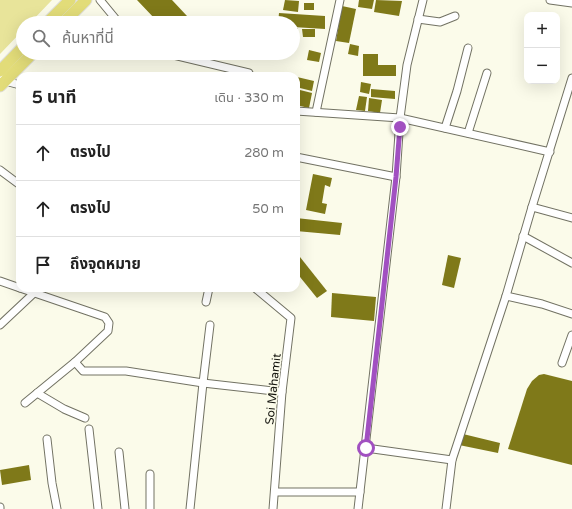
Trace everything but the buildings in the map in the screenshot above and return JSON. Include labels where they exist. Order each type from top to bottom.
[{"type":"main road","points":[[54,16],[70,0]]},
{"type":"main road","points":[[70,16],[86,0]]},
{"type":"main road","points":[[0,71],[16,54]]},
{"type":"main road","points":[[2,81],[25,60]]},
{"type":"street","points":[[100,0],[113,16]]},
{"type":"street","points":[[316,112],[340,0]]},
{"type":"street","points":[[358,509],[396,177],[400,118],[407,65],[423,0]]},
{"type":"street","points":[[550,0],[572,2]]},
{"type":"street","points":[[418,19],[440,22],[455,16]]},
{"type":"street","points":[[445,128],[458,91],[468,48]]},
{"type":"street","points":[[196,60],[249,72]]},
{"type":"street","points":[[468,133],[487,73]]},
{"type":"street","points":[[446,509],[452,460],[506,296],[572,78]]},
{"type":"street","points":[[2,81],[16,84]]},
{"type":"street","points":[[300,111],[400,118],[550,152]]},
{"type":"street","points":[[300,158],[396,177]]},
{"type":"street","points":[[0,170],[16,182]]},
{"type":"street","points":[[532,207],[572,218]]},
{"type":"street","points":[[523,236],[572,263]]},
{"type":"street","points":[[0,281],[16,287]]},
{"type":"street","points":[[206,302],[208,292]]},
{"type":"street","name":"Soi Mahamit","points":[[260,292],[292,318],[282,392],[273,509]]},
{"type":"street","points":[[0,325],[34,293],[92,311],[106,317],[109,323],[108,331],[75,362],[25,403]]},
{"type":"street","points":[[506,296],[542,304],[572,314]]},
{"type":"street","points":[[190,509],[202,383],[210,325]]},
{"type":"street","points":[[562,363],[572,335]]},
{"type":"street","points":[[75,362],[83,371],[126,371],[202,383],[282,392]]},
{"type":"street","points":[[37,393],[64,409],[85,418]]},
{"type":"street","points":[[89,429],[98,509]]},
{"type":"street","points":[[47,439],[52,483],[57,509]]},
{"type":"street","points":[[366,448],[452,460]]},
{"type":"street","points":[[119,452],[125,509]]},
{"type":"street","points":[[150,474],[150,509]]},
{"type":"street","points":[[275,492],[360,492]]},
{"type":"shaded area","points":[[0,0],[52,0],[37,16],[16,16],[16,37],[0,54]]},
{"type":"route","points":[[366,448],[396,177],[400,127]]}]
